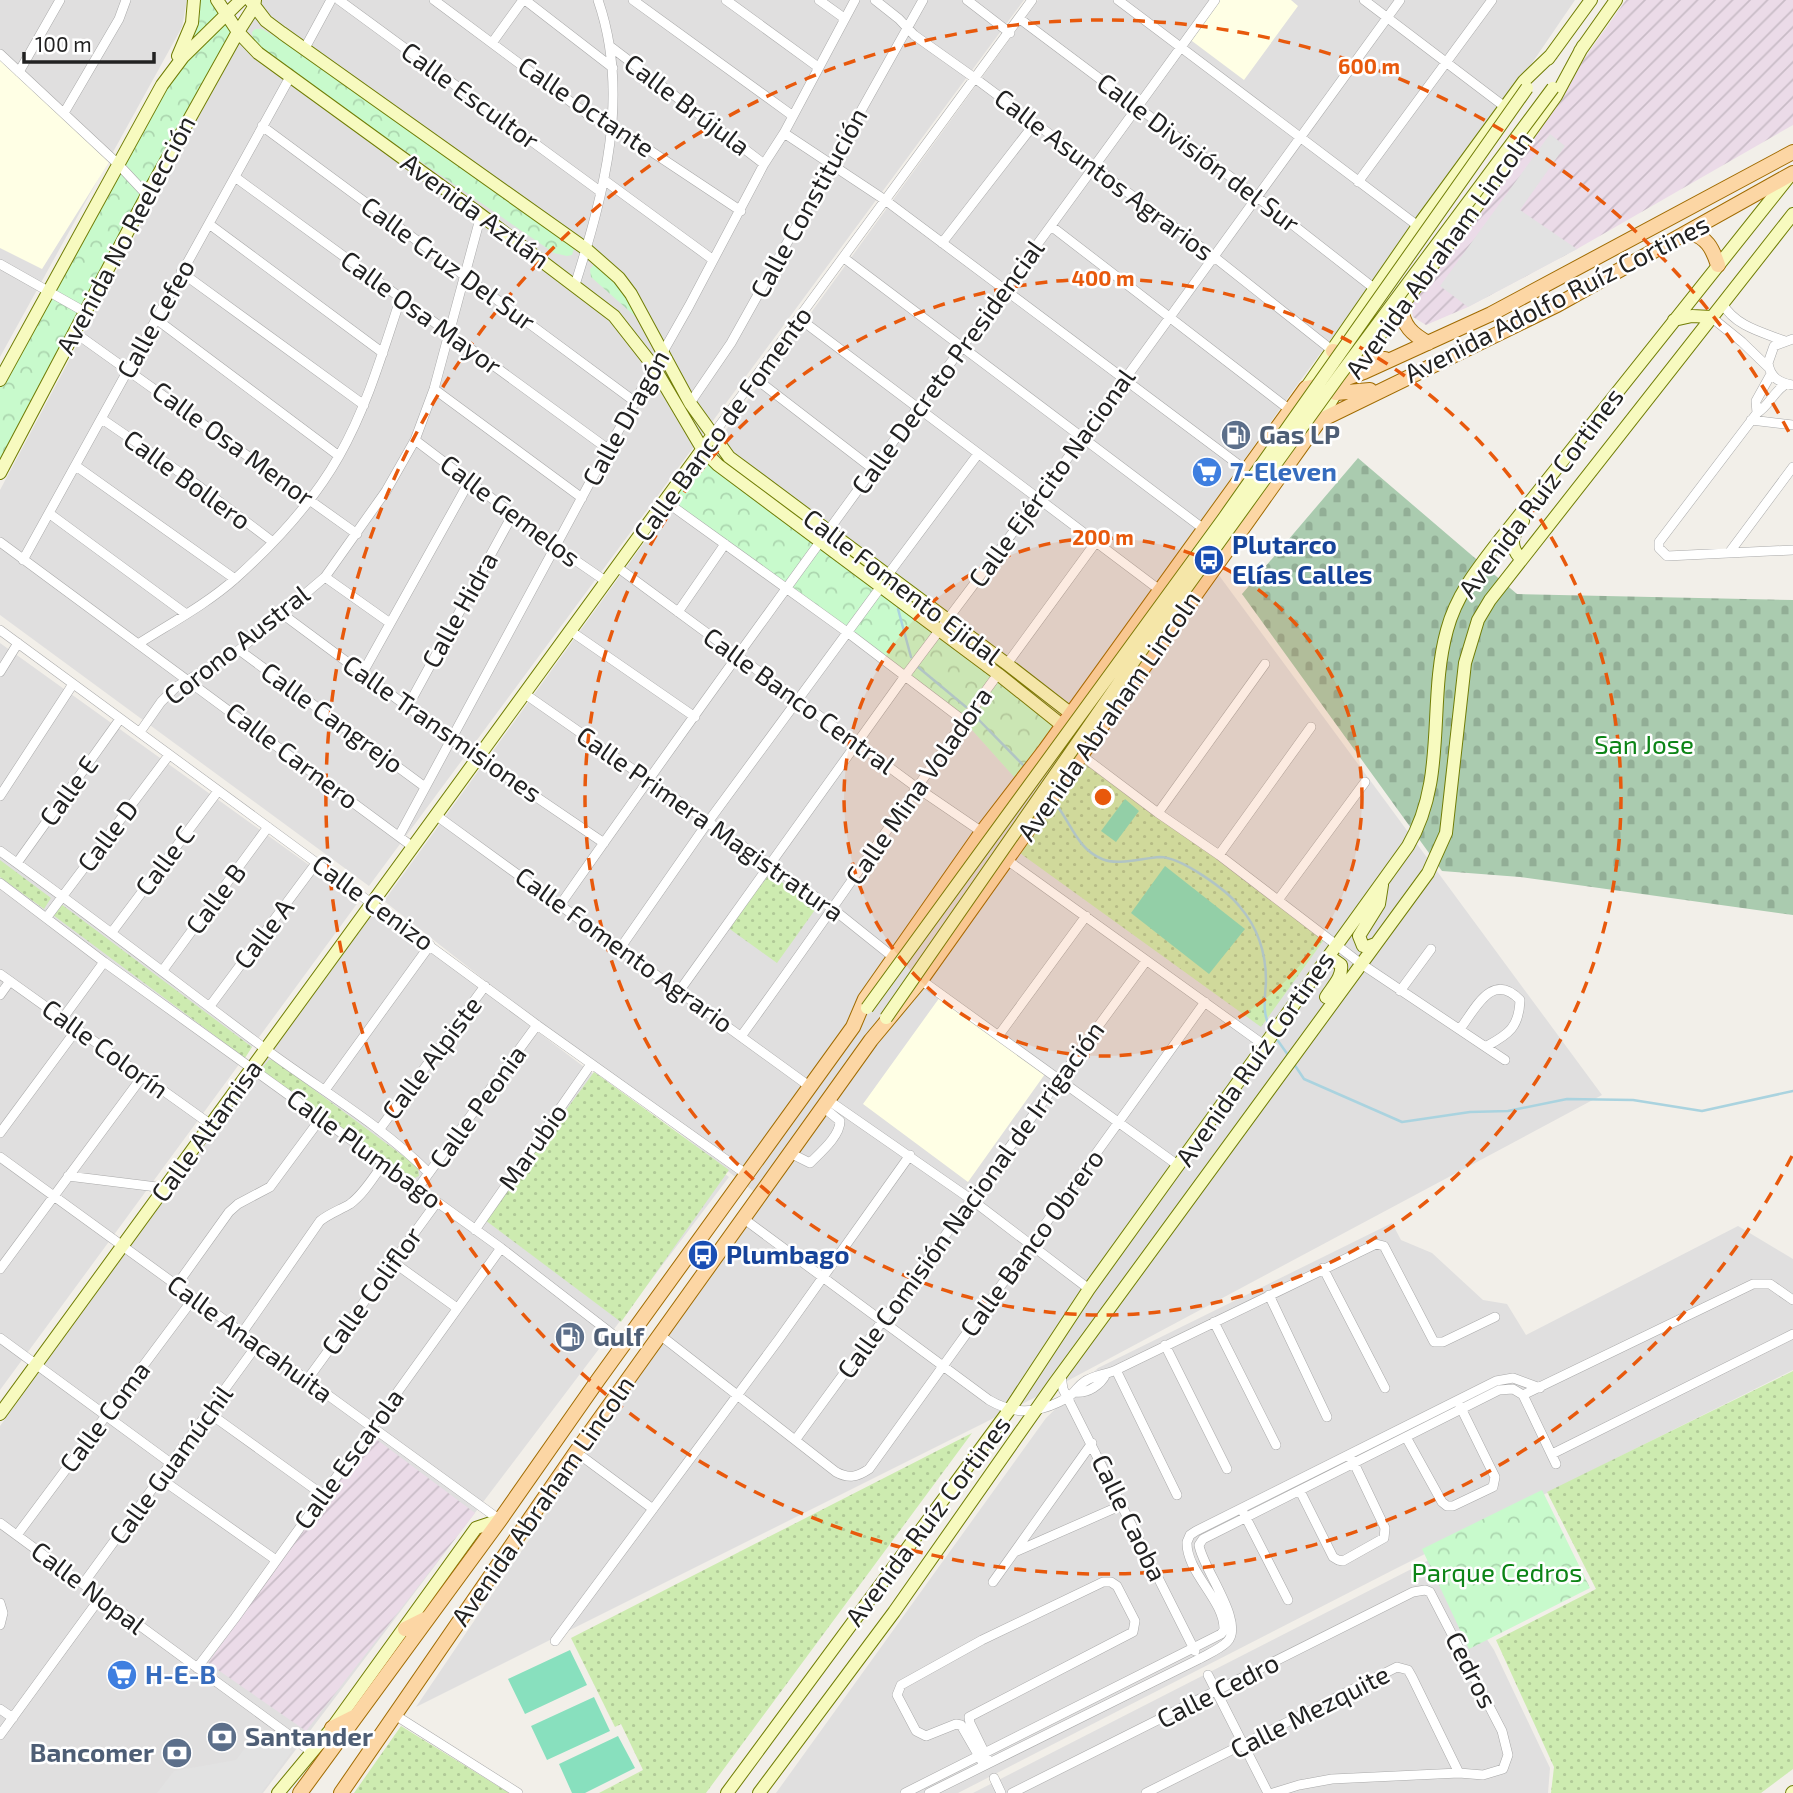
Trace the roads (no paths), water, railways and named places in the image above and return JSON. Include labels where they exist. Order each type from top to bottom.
[{"type":"main road","points":[[172,69],[192,23],[194,0]]},
{"type":"main road","name":"Avenida Aztlán","points":[[217,0],[238,32],[258,53],[575,285],[625,327],[654,367],[703,450]]},
{"type":"main road","name":"Avenida No Reelección","points":[[0,380],[172,69],[241,0]]},
{"type":"main road","points":[[853,1027],[1224,518],[1591,0]]},
{"type":"main road","name":"Avenida Abraham Lincoln","points":[[341,1793],[576,1452],[871,1040],[1150,638],[1616,0]]},
{"type":"main road","name":"Avenida No Reelección","points":[[0,472],[253,2]]},
{"type":"main road","name":"Avenida Aztlán","points":[[253,2],[266,21],[586,249],[619,278],[631,294],[690,403],[712,436]]},
{"type":"main road","name":"Avenida Abraham Lincoln","points":[[871,1040],[921,980],[1319,421],[1336,393],[1556,96],[1583,46]]},
{"type":"main road","name":"Avenida Abraham Lincoln","points":[[300,1793],[500,1520],[853,1027],[865,999],[893,957],[1312,383],[1418,226],[1524,81],[1551,55]]},
{"type":"main road","name":"Avenida Adolfo Ruíz Cortines","points":[[1312,383],[1348,379],[1491,314],[1793,152]]},
{"type":"main road","name":"Avenida Adolfo Ruíz Cortines","points":[[1319,421],[1557,305],[1792,173]]},
{"type":"main road","name":"Avenida Ruíz Cortines","points":[[727,1793],[1010,1409],[1089,1289],[1421,824],[1429,797],[1447,630],[1455,608],[1476,570],[1792,173]]},
{"type":"main road","points":[[1674,321],[1692,316],[1711,317],[1793,214]]},
{"type":"main road","points":[[1599,281],[1599,267],[1642,242],[1665,220]]},
{"type":"main road","points":[[1689,232],[1702,236],[1708,242],[1718,265]]},
{"type":"main road","points":[[1401,307],[1408,329],[1428,343]]},
{"type":"main road","points":[[1362,309],[1363,319],[1367,324],[1387,324]]},
{"type":"main road","name":"Avenida Ruíz Cortines","points":[[759,1793],[901,1601],[1360,963],[1422,883],[1446,833],[1465,663],[1470,642],[1490,600],[1520,558],[1711,317]]},
{"type":"main road","points":[[1334,351],[1362,359],[1394,359]]},
{"type":"main road","points":[[1312,383],[1336,393],[1389,387]]},
{"type":"main road","name":"Calle Banco de Fomento","points":[[413,847],[712,436]]},
{"type":"main road","name":"Calle Fomento Ejidal","points":[[712,436],[729,457],[887,576],[944,626],[1066,720],[1088,744]]},
{"type":"main road","points":[[1520,558],[1513,550],[1515,533],[1571,460],[1578,440]]},
{"type":"main road","name":"Calle Fomento Ejidal","points":[[703,450],[718,465],[880,588],[944,626]]},
{"type":"main road","points":[[1045,750],[1057,748],[1062,751],[1068,757],[1071,770]]},
{"type":"main road","name":"Calle Altamisa","points":[[0,1414],[413,847]]},
{"type":"main road","points":[[1375,944],[1363,946],[1359,936],[1379,904],[1382,881]]},
{"type":"main road","points":[[1302,1043],[1311,1017],[1341,975],[1342,965],[1334,960],[1319,968]]},
{"type":"main road","points":[[278,1793],[332,1728],[476,1528],[500,1520]]},
{"type":"main road","points":[[405,1629],[430,1616]]},
{"type":"main road","points":[[332,1728],[358,1716]]},
{"type":"street","points":[[19,72],[60,0]]},
{"type":"street","points":[[64,113],[119,19],[126,0]]},
{"type":"street","points":[[305,48],[331,0]]},
{"type":"street","name":"Calle Escultor","points":[[339,0],[601,192]]},
{"type":"street","name":"Calle Octante","points":[[434,0],[587,114],[613,126],[741,211]]},
{"type":"street","points":[[492,43],[524,0]]},
{"type":"street","name":"Calle Brújula","points":[[524,0],[613,68]]},
{"type":"street","points":[[575,285],[604,180],[613,126],[611,47],[597,0]]},
{"type":"street","points":[[632,0],[793,116]]},
{"type":"street","points":[[726,0],[818,67]]},
{"type":"street","points":[[819,0],[844,18]]},
{"type":"street","name":"Calle Dragón","points":[[399,836],[855,0]]},
{"type":"street","name":"Calle Asuntos Agrarios","points":[[875,0],[914,35],[1213,256],[1334,351]]},
{"type":"street","name":"Calle Constitución","points":[[690,403],[731,343],[923,0]]},
{"type":"street","points":[[967,0],[1010,33]]},
{"type":"street","name":"Calle Banco de Fomento","points":[[712,436],[1032,0]]},
{"type":"street","name":"Calle Decreto Presidencial","points":[[560,905],[647,781],[1215,0]]},
{"type":"street","points":[[1364,0],[1505,107]]},
{"type":"street","name":"Calle Ejército Nacional","points":[[680,990],[905,676],[1038,499],[1400,0]]},
{"type":"street","points":[[1358,182],[1492,0]]},
{"type":"street","points":[[1121,1],[1418,226]]},
{"type":"street","name":"Calle División del Sur","points":[[1020,19],[1375,289]]},
{"type":"street","name":"Calle Brújula","points":[[611,47],[764,164]]},
{"type":"street","points":[[0,54],[118,164],[147,195]]},
{"type":"street","name":"Calle Cefeo","points":[[23,560],[290,77]]},
{"type":"street","points":[[942,243],[1035,123]]},
{"type":"street","name":"Calle Cruz Del Sur","points":[[262,127],[634,401]]},
{"type":"street","points":[[784,133],[885,200],[1247,471]]},
{"type":"street","name":"Calle Osa Mayor","points":[[235,177],[608,449]]},
{"type":"street","points":[[604,180],[712,259]]},
{"type":"street","name":"Corono Austral","points":[[140,732],[161,702],[176,687],[239,650],[325,577],[386,491],[415,440],[434,388],[481,215]]},
{"type":"street","points":[[209,224],[383,353]]},
{"type":"street","points":[[1051,226],[1290,410]]},
{"type":"street","points":[[844,258],[1205,530]]},
{"type":"street","points":[[0,264],[85,312]]},
{"type":"street","points":[[181,272],[364,405]]},
{"type":"street","points":[[138,644],[235,579],[310,500],[339,456],[364,405],[401,297]]},
{"type":"street","points":[[1722,303],[1732,317],[1752,329],[1789,340]]},
{"type":"street","points":[[1711,317],[1732,317]]},
{"type":"street","points":[[1711,317],[1742,342],[1775,379],[1791,384]]},
{"type":"street","points":[[156,319],[339,456]]},
{"type":"street","points":[[800,319],[1161,591]]},
{"type":"street","name":"Calle Osa Menor","points":[[74,332],[356,534]]},
{"type":"street","points":[[1754,417],[1756,401],[1770,371],[1771,351],[1789,340]]},
{"type":"street","points":[[756,379],[873,469]]},
{"type":"street","points":[[1791,384],[1777,391],[1766,408],[1754,417],[1659,542],[1659,548],[1667,555],[1793,550]]},
{"type":"street","points":[[434,388],[582,498]]},
{"type":"street","points":[[1754,417],[1793,425]]},
{"type":"street","name":"Calle Bollero","points":[[102,419],[188,478],[273,542]]},
{"type":"street","name":"Calle Gemelos","points":[[415,440],[556,547],[607,582]]},
{"type":"street","points":[[887,576],[978,454]]},
{"type":"street","points":[[76,466],[235,579]]},
{"type":"street","points":[[1729,552],[1793,467]]},
{"type":"street","points":[[362,674],[469,482]]},
{"type":"street","points":[[666,501],[847,632],[964,722]]},
{"type":"street","points":[[50,514],[186,614]]},
{"type":"street","name":"Calle Hidra","points":[[408,706],[513,514]]},
{"type":"street","name":"Calle Carnero","points":[[0,542],[413,847]]},
{"type":"street","name":"Calle Mina Voladora","points":[[742,1035],[833,909],[916,787],[1096,542]]},
{"type":"street","points":[[678,612],[726,544]]},
{"type":"street","name":"Calle Banco Central","points":[[617,567],[916,787],[982,832]]},
{"type":"street","points":[[325,577],[390,623]]},
{"type":"street","points":[[621,947],[708,822],[880,588]]},
{"type":"street","name":"Calle Transmisiones","points":[[281,614],[451,739],[604,842]]},
{"type":"street","name":"Calle Cenizo","points":[[0,630],[537,1025],[746,1174]]},
{"type":"street","points":[[572,632],[695,717]]},
{"type":"street","points":[[0,672],[18,643]]},
{"type":"street","name":"Calle Cangrejo","points":[[239,650],[425,787]]},
{"type":"street","points":[[1158,813],[1265,664]]},
{"type":"street","points":[[0,796],[73,684]]},
{"type":"street","name":"Calle Primera Magistratura","points":[[525,694],[833,909],[893,957]]},
{"type":"street","name":"Calle E","points":[[17,863],[120,719]]},
{"type":"street","points":[[1219,855],[1311,727]]},
{"type":"street","points":[[1088,744],[1158,813],[1219,855],[1360,963],[1505,1060]]},
{"type":"street","name":"Calle D","points":[[47,917],[169,755]]},
{"type":"street","points":[[1278,900],[1365,782]]},
{"type":"street","name":"Calle C","points":[[112,932],[218,791]]},
{"type":"street","name":"Calle Fomento Agrario","points":[[437,816],[809,1086]]},
{"type":"street","name":"Calle B","points":[[163,970],[268,827]]},
{"type":"street","name":"Calle Plumbago","points":[[0,851],[379,1130],[429,1173]]},
{"type":"street","points":[[1007,860],[1264,1045]]},
{"type":"street","name":"Calle A","points":[[210,1006],[317,862]]},
{"type":"street","name":"Calle Plumbago","points":[[0,883],[104,962],[500,1248],[625,1344]]},
{"type":"street","points":[[999,1035],[1086,916]]},
{"type":"street","points":[[325,1090],[430,945]]},
{"type":"street","points":[[1400,991],[1431,949]]},
{"type":"street","name":"Calle Comisión Nacional de Irrigación","points":[[796,1439],[1146,961]]},
{"type":"street","points":[[63,1018],[104,962]]},
{"type":"street","name":"Calle Colorín","points":[[0,974],[210,1124]]},
{"type":"street","points":[[921,980],[1179,1166]]},
{"type":"street","points":[[0,995],[10,981]]},
{"type":"street","name":"Calle Alpiste","points":[[379,1130],[485,986]]},
{"type":"street","points":[[1460,1029],[1488,992],[1500,988],[1510,989],[1520,1000],[1519,1016],[1513,1028],[1487,1046]]},
{"type":"street","name":"Calle Banco Obrero","points":[[796,1439],[836,1472],[853,1478],[869,1469],[1205,1002]]},
{"type":"street","name":"Calle Peonia","points":[[418,1188],[537,1025]]},
{"type":"street","points":[[0,1133],[77,1029]]},
{"type":"street","name":"Marubio","points":[[475,1230],[591,1064]]},
{"type":"street","points":[[0,1269],[142,1077]]},
{"type":"street","points":[[790,1153],[810,1163],[841,1126],[841,1121],[825,1103]]},
{"type":"street","points":[[825,1103],[910,1155],[1089,1289]]},
{"type":"street","points":[[176,1286],[229,1212],[238,1204],[270,1187],[321,1118]]},
{"type":"street","points":[[555,1641],[737,1396],[910,1155]]},
{"type":"street","name":"Calle Anacahuita","points":[[0,1157],[500,1520]]},
{"type":"street","points":[[242,1333],[320,1222],[329,1213],[349,1205],[358,1197],[384,1163]]},
{"type":"street","points":[[68,1176],[165,1188]]},
{"type":"street","name":"Calle Coliflor","points":[[307,1380],[437,1202]]},
{"type":"street","points":[[744,1219],[995,1403],[1025,1412],[1037,1410],[1071,1395],[1076,1387],[1095,1376],[1116,1370],[1323,1268],[1380,1244],[1384,1246],[1434,1342],[1443,1342],[1495,1317]]},
{"type":"street","name":"Calle Escarola","points":[[197,1668],[500,1248]]},
{"type":"street","points":[[393,1262],[457,1308]]},
{"type":"street","points":[[1323,1268],[1385,1388]]},
{"type":"street","points":[[1523,1395],[1754,1284],[1770,1284],[1793,1300]]},
{"type":"street","points":[[1269,1295],[1327,1417]]},
{"type":"street","name":"Calle Coma","points":[[17,1535],[193,1299]]},
{"type":"street","points":[[1214,1322],[1276,1445]]},
{"type":"street","points":[[1552,1454],[1793,1334]]},
{"type":"street","points":[[660,1335],[796,1439]]},
{"type":"street","points":[[0,1338],[172,1464]]},
{"type":"street","name":"Calle Guamúchil","points":[[83,1584],[257,1345]]},
{"type":"street","points":[[1165,1345],[1227,1469]]},
{"type":"street","points":[[1116,1370],[1177,1495]]},
{"type":"street","name":"Calle Caoba","points":[[1061,1376],[1062,1384],[1071,1395],[1199,1659]]},
{"type":"street","points":[[905,1793],[925,1790],[986,1764],[1199,1659],[1227,1642],[1228,1633],[1222,1617],[1188,1555],[1187,1542],[1190,1535],[1196,1531],[1241,1507],[1406,1437],[1504,1378],[1521,1380],[1540,1388]]},
{"type":"street","points":[[925,1790],[981,1754],[1228,1633],[1233,1628],[1230,1615],[1202,1558],[1199,1545],[1203,1539],[1300,1491],[1352,1459],[1460,1406],[1499,1390],[1513,1389],[1523,1395],[1556,1464]]},
{"type":"street","points":[[1406,1437],[1442,1502],[1447,1506],[1453,1506],[1493,1488],[1494,1477],[1460,1406]]},
{"type":"street","points":[[209,1413],[323,1495]]},
{"type":"street","points":[[993,1581],[1092,1443]]},
{"type":"street","points":[[576,1452],[653,1509]]},
{"type":"street","points":[[1300,1491],[1338,1560],[1343,1561],[1384,1538],[1386,1533],[1352,1459]]},
{"type":"street","points":[[161,1479],[276,1560]]},
{"type":"street","points":[[1013,1552],[1122,1505]]},
{"type":"street","points":[[1241,1507],[1288,1600]]},
{"type":"street","name":"Calle Nopal","points":[[0,1523],[313,1752]]},
{"type":"street","points":[[1187,1542],[1199,1545]]},
{"type":"street","points":[[981,1754],[961,1725],[956,1724],[926,1736],[916,1731],[897,1695],[901,1685],[982,1640],[1104,1582],[1117,1586],[1135,1621],[1133,1632],[969,1717],[986,1764]]},
{"type":"street","name":"Calle Cedro","points":[[1012,1793],[1413,1592],[1425,1590]]},
{"type":"street","name":"Cedros","points":[[1425,1590],[1433,1596],[1502,1731],[1508,1755],[1503,1769],[1497,1772],[1483,1775],[1459,1773]]},
{"type":"street","points":[[0,1735],[100,1598]]},
{"type":"street","points":[[0,1603],[3,1613],[0,1625]]},
{"type":"street","name":"Calle Mezquite","points":[[1146,1793],[1397,1667],[1403,1668],[1412,1677],[1459,1773]]},
{"type":"street","points":[[1208,1675],[1271,1793],[1332,1779],[1459,1773]]},
{"type":"street","points":[[0,1709],[13,1718]]},
{"type":"street","points":[[395,1715],[518,1793]]},
{"type":"street","points":[[994,1778],[1000,1793]]},
{"type":"waterway","points":[[898,609],[911,657]]},
{"type":"waterway","points":[[918,667],[966,707]]},
{"type":"waterway","points":[[975,716],[1024,766]]},
{"type":"waterway","points":[[1058,807],[1081,843],[1094,855],[1115,862],[1169,858],[1203,876],[1234,900],[1252,924],[1263,951],[1266,971],[1265,1011],[1270,1028]]},
{"type":"waterway","points":[[1276,1038],[1288,1055]]},
{"type":"waterway","points":[[1294,1064],[1304,1079],[1402,1122],[1470,1112],[1508,1111],[1567,1099],[1633,1100],[1702,1111],[1793,1091]]},
{"type":"place","name":"Gas LP","points":[[1236,435]]},
{"type":"place","name":"7-Eleven","points":[[1207,472]]},
{"type":"place","name":"Plutarco Elías Calles","points":[[1209,560]]},
{"type":"place","name":"Plumbago","points":[[703,1255]]},
{"type":"place","name":"Gulf","points":[[570,1337]]},
{"type":"place","name":"H-E-B","points":[[122,1675]]},
{"type":"place","name":"Santander","points":[[222,1737]]},
{"type":"place","name":"Bancomer","points":[[177,1753]]},
{"type":"park label","name":"San Jose","points":[[1644,745]]},
{"type":"park label","name":"Parque Cedros","points":[[1497,1573]]}]
